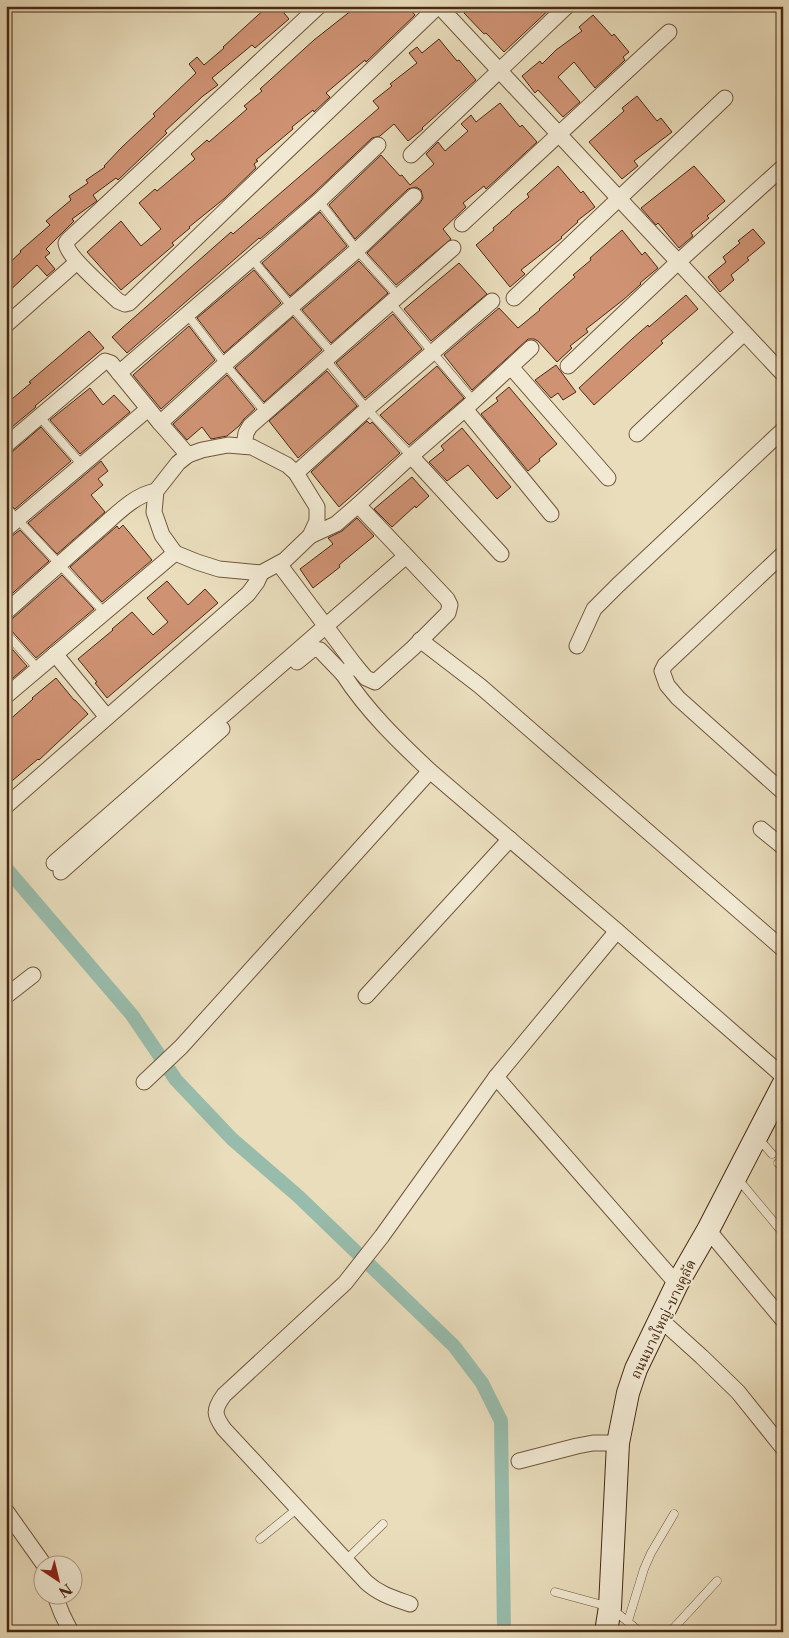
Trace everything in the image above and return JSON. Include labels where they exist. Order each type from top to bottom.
[{"type":"street","points":[[319,6],[68,240],[66,243],[67,250],[118,301],[125,304],[129,303],[438,6],[783,374]]},
{"type":"street","points":[[411,155],[567,6]]},
{"type":"street","points":[[462,224],[669,32]]},
{"type":"street","points":[[514,298],[725,98]]},
{"type":"street","points":[[119,372],[319,201],[378,145]]},
{"type":"street","points":[[568,366],[678,262],[783,167]]},
{"type":"street","points":[[160,423],[225,364],[358,250],[414,196]]},
{"type":"street","points":[[244,446],[246,434],[250,426],[452,248]]},
{"type":"street","points":[[6,325],[77,262]]},
{"type":"street","points":[[296,473],[367,408],[492,300]]},
{"type":"street","points":[[637,434],[744,332]]},
{"type":"street","points":[[310,536],[317,521],[317,507],[296,473],[287,465],[252,447],[228,445],[188,455],[178,463],[156,491],[154,512],[156,519],[162,535],[175,553],[219,569],[261,572],[285,560],[310,536],[336,524],[532,348]]},
{"type":"street","points":[[6,445],[105,361],[111,363],[119,372],[188,455]]},
{"type":"street","points":[[511,367],[608,478]]},
{"type":"street","points":[[469,405],[552,514]]},
{"type":"street","points":[[6,529],[148,409]]},
{"type":"street","points":[[577,646],[594,609],[783,430]]},
{"type":"street","points":[[411,456],[501,554]]},
{"type":"street","points":[[6,612],[134,501],[147,492],[156,491]]},
{"type":"street","points":[[358,505],[447,599],[450,605],[448,613],[375,682],[349,669],[320,650],[316,649],[308,652],[58,867],[325,625],[406,556]]},
{"type":"street","points":[[6,696],[175,553]]},
{"type":"street","points":[[783,554],[665,665],[662,671],[667,685],[678,698],[783,792]]},
{"type":"street","points":[[279,564],[325,625],[349,669],[360,700],[403,746],[783,1076]]},
{"type":"street","points":[[6,806],[248,594],[257,582],[261,572]]},
{"type":"street","points":[[420,640],[480,686],[783,948]]},
{"type":"street","points":[[55,654],[107,717]]},
{"type":"street","points":[[148,1079],[171,1058],[430,771]]},
{"type":"street","points":[[761,829],[783,847]]},
{"type":"street","points":[[366,996],[510,839]]},
{"type":"street","points":[[410,1604],[376,1591],[346,1560],[224,1429],[217,1419],[215,1412],[217,1404],[224,1395],[345,1283],[382,1236],[496,1077],[617,931]]},
{"type":"street","points":[[6,996],[33,975]]},
{"type":"street","points":[[496,1077],[677,1284]]},
{"type":"street","name":"ถนนบางใหญ่-บางคูลัด","points":[[606,1632],[610,1607],[618,1442],[628,1393],[636,1369],[677,1284],[708,1230],[783,1085]]},
{"type":"street","points":[[708,1230],[783,1320]]},
{"type":"street","points":[[660,1319],[702,1356],[738,1392],[783,1448]]},
{"type":"street","points":[[519,1461],[577,1446],[618,1442]]},
{"type":"street","points":[[6,1511],[38,1556]]},
{"type":"street","points":[[59,1606],[71,1632]]},
{"type":"lane","points":[[319,201],[395,300],[469,405]]},
{"type":"lane","points":[[252,259],[292,307],[367,408],[411,456]]},
{"type":"lane","points":[[187,314],[266,413]]},
{"type":"lane","points":[[39,416],[82,464]]},
{"type":"lane","points":[[6,506],[104,612]]},
{"type":"lane","points":[[6,633],[38,669]]},
{"type":"lane","points":[[756,1135],[772,1154]]},
{"type":"lane","points":[[735,1176],[783,1233]]},
{"type":"lane","points":[[260,1539],[298,1508]]},
{"type":"lane","points":[[628,1621],[651,1553],[674,1514]]},
{"type":"lane","points":[[346,1560],[383,1524]]},
{"type":"lane","points":[[670,1632],[717,1580]]},
{"type":"lane","points":[[555,1592],[610,1607],[640,1632]]},
{"type":"building","points":[[268,6],[293,6],[284,13],[289,19],[255,48],[252,45],[212,78],[218,85],[203,96],[165,131],[167,133],[118,180],[116,178],[93,195],[97,201],[72,219],[74,221],[46,249],[50,253],[45,257],[55,269],[47,276],[37,265],[6,294],[6,266],[50,225],[46,221],[71,200],[69,196],[88,183],[86,180],[105,167],[122,147],[155,116],[153,114],[196,73],[189,64],[197,57],[204,65]]},
{"type":"building","points":[[357,6],[408,6],[415,15],[366,62],[365,60],[326,93],[330,97],[314,112],[313,110],[292,127],[293,129],[256,160],[258,161],[254,164],[256,168],[225,198],[189,227],[172,243],[174,245],[121,290],[87,252],[121,221],[141,246],[161,229],[139,203],[155,189],[157,191],[195,159],[191,154],[207,140],[209,142],[247,109],[244,106],[262,91],[260,89],[314,40]]},
{"type":"building","points":[[471,6],[553,6],[504,52],[464,13]]},
{"type":"building","points":[[593,15],[612,36],[614,34],[629,52],[623,57],[625,60],[595,88],[574,62],[558,77],[580,102],[563,117],[538,90],[535,93],[522,76],[540,61],[542,64],[556,50],[582,31],[579,27]]},
{"type":"building","points":[[439,39],[476,80],[408,141],[394,124],[380,136],[372,138],[313,194],[259,238],[127,353],[112,337],[231,232],[233,234],[379,108],[373,101],[392,86],[390,84],[417,63],[409,53],[417,47],[422,53]]},
{"type":"building","points":[[637,96],[657,121],[661,118],[672,132],[634,161],[638,166],[622,179],[589,142],[624,111],[622,108]]},
{"type":"building","points":[[500,103],[520,127],[522,125],[537,142],[486,189],[484,186],[463,203],[466,207],[443,229],[451,239],[396,285],[367,253],[420,203],[423,198],[421,190],[416,187],[408,189],[355,239],[329,205],[381,155],[410,185],[434,164],[426,154],[438,142],[445,151],[468,131],[461,124],[471,115],[476,122]]},
{"type":"building","points":[[558,166],[581,193],[583,191],[595,207],[577,221],[562,238],[521,270],[525,274],[510,287],[476,245],[529,197],[527,194]]},
{"type":"building","points":[[694,166],[725,201],[707,216],[709,218],[691,233],[693,236],[679,248],[658,223],[656,225],[641,208]]},
{"type":"building","points":[[320,212],[347,246],[290,296],[262,263]]},
{"type":"building","points":[[753,229],[765,243],[731,275],[734,280],[720,292],[708,277],[726,262],[723,257]]},
{"type":"building","points":[[622,230],[642,255],[645,252],[658,268],[623,300],[586,329],[588,332],[570,346],[572,348],[557,362],[538,341],[528,339],[472,390],[444,355],[499,308],[518,328],[540,310],[575,277],[573,275],[591,260],[590,258]]},
{"type":"building","points":[[359,261],[388,293],[331,343],[302,310]]},
{"type":"building","points":[[459,263],[487,294],[431,341],[404,309]]},
{"type":"building","points":[[254,270],[281,303],[224,353],[197,318]]},
{"type":"building","points":[[686,295],[698,309],[661,341],[663,343],[594,405],[579,388],[648,325],[649,327]]},
{"type":"building","points":[[393,314],[422,349],[365,398],[336,363]]},
{"type":"building","points":[[293,317],[322,350],[264,402],[235,368]]},
{"type":"building","points":[[189,326],[215,360],[161,409],[133,375]]},
{"type":"building","points":[[89,331],[104,348],[6,432],[6,404]]},
{"type":"building","points":[[556,365],[576,392],[563,400],[558,393],[551,398],[535,380]]},
{"type":"building","points":[[437,366],[464,398],[409,445],[380,415]]},
{"type":"building","points":[[327,371],[357,406],[298,458],[269,421]]},
{"type":"building","points":[[227,375],[255,409],[227,436],[211,439],[202,427],[187,440],[173,424]]},
{"type":"building","points":[[509,387],[557,444],[528,471],[481,414],[498,401],[496,398]]},
{"type":"building","points":[[90,388],[103,405],[114,395],[130,412],[80,454],[50,420]]},
{"type":"building","points":[[367,421],[370,424],[372,422],[400,453],[339,507],[311,472]]},
{"type":"building","points":[[41,427],[71,461],[15,509],[6,502],[6,454],[12,452]]},
{"type":"building","points":[[462,428],[511,487],[497,499],[468,465],[447,481],[429,462],[444,450],[441,446]]},
{"type":"building","points":[[101,461],[108,471],[98,479],[103,485],[91,495],[105,512],[57,554],[28,523]]},
{"type":"building","points":[[412,477],[429,496],[392,527],[374,509]]},
{"type":"building","points":[[357,518],[374,536],[339,565],[340,567],[313,588],[300,569],[333,544],[328,538],[342,531]]},
{"type":"building","points":[[123,525],[152,560],[102,602],[70,567],[117,526],[119,529]]},
{"type":"building","points":[[20,530],[49,561],[6,599],[6,538]]},
{"type":"building","points":[[62,575],[94,609],[36,658],[10,629],[6,628],[6,621],[12,619]]},
{"type":"building","points":[[167,581],[188,605],[205,589],[218,603],[107,698],[95,683],[97,682],[78,659],[132,612],[153,635],[168,622],[147,598]]},
{"type":"building","points":[[6,642],[27,666],[6,684]]},
{"type":"building","points":[[56,678],[88,714],[39,760],[6,786],[6,723]]},
{"type":"waterway","points":[[6,868],[132,1015],[176,1080],[232,1139],[298,1196],[454,1346],[482,1383],[501,1421],[504,1632]]}]
